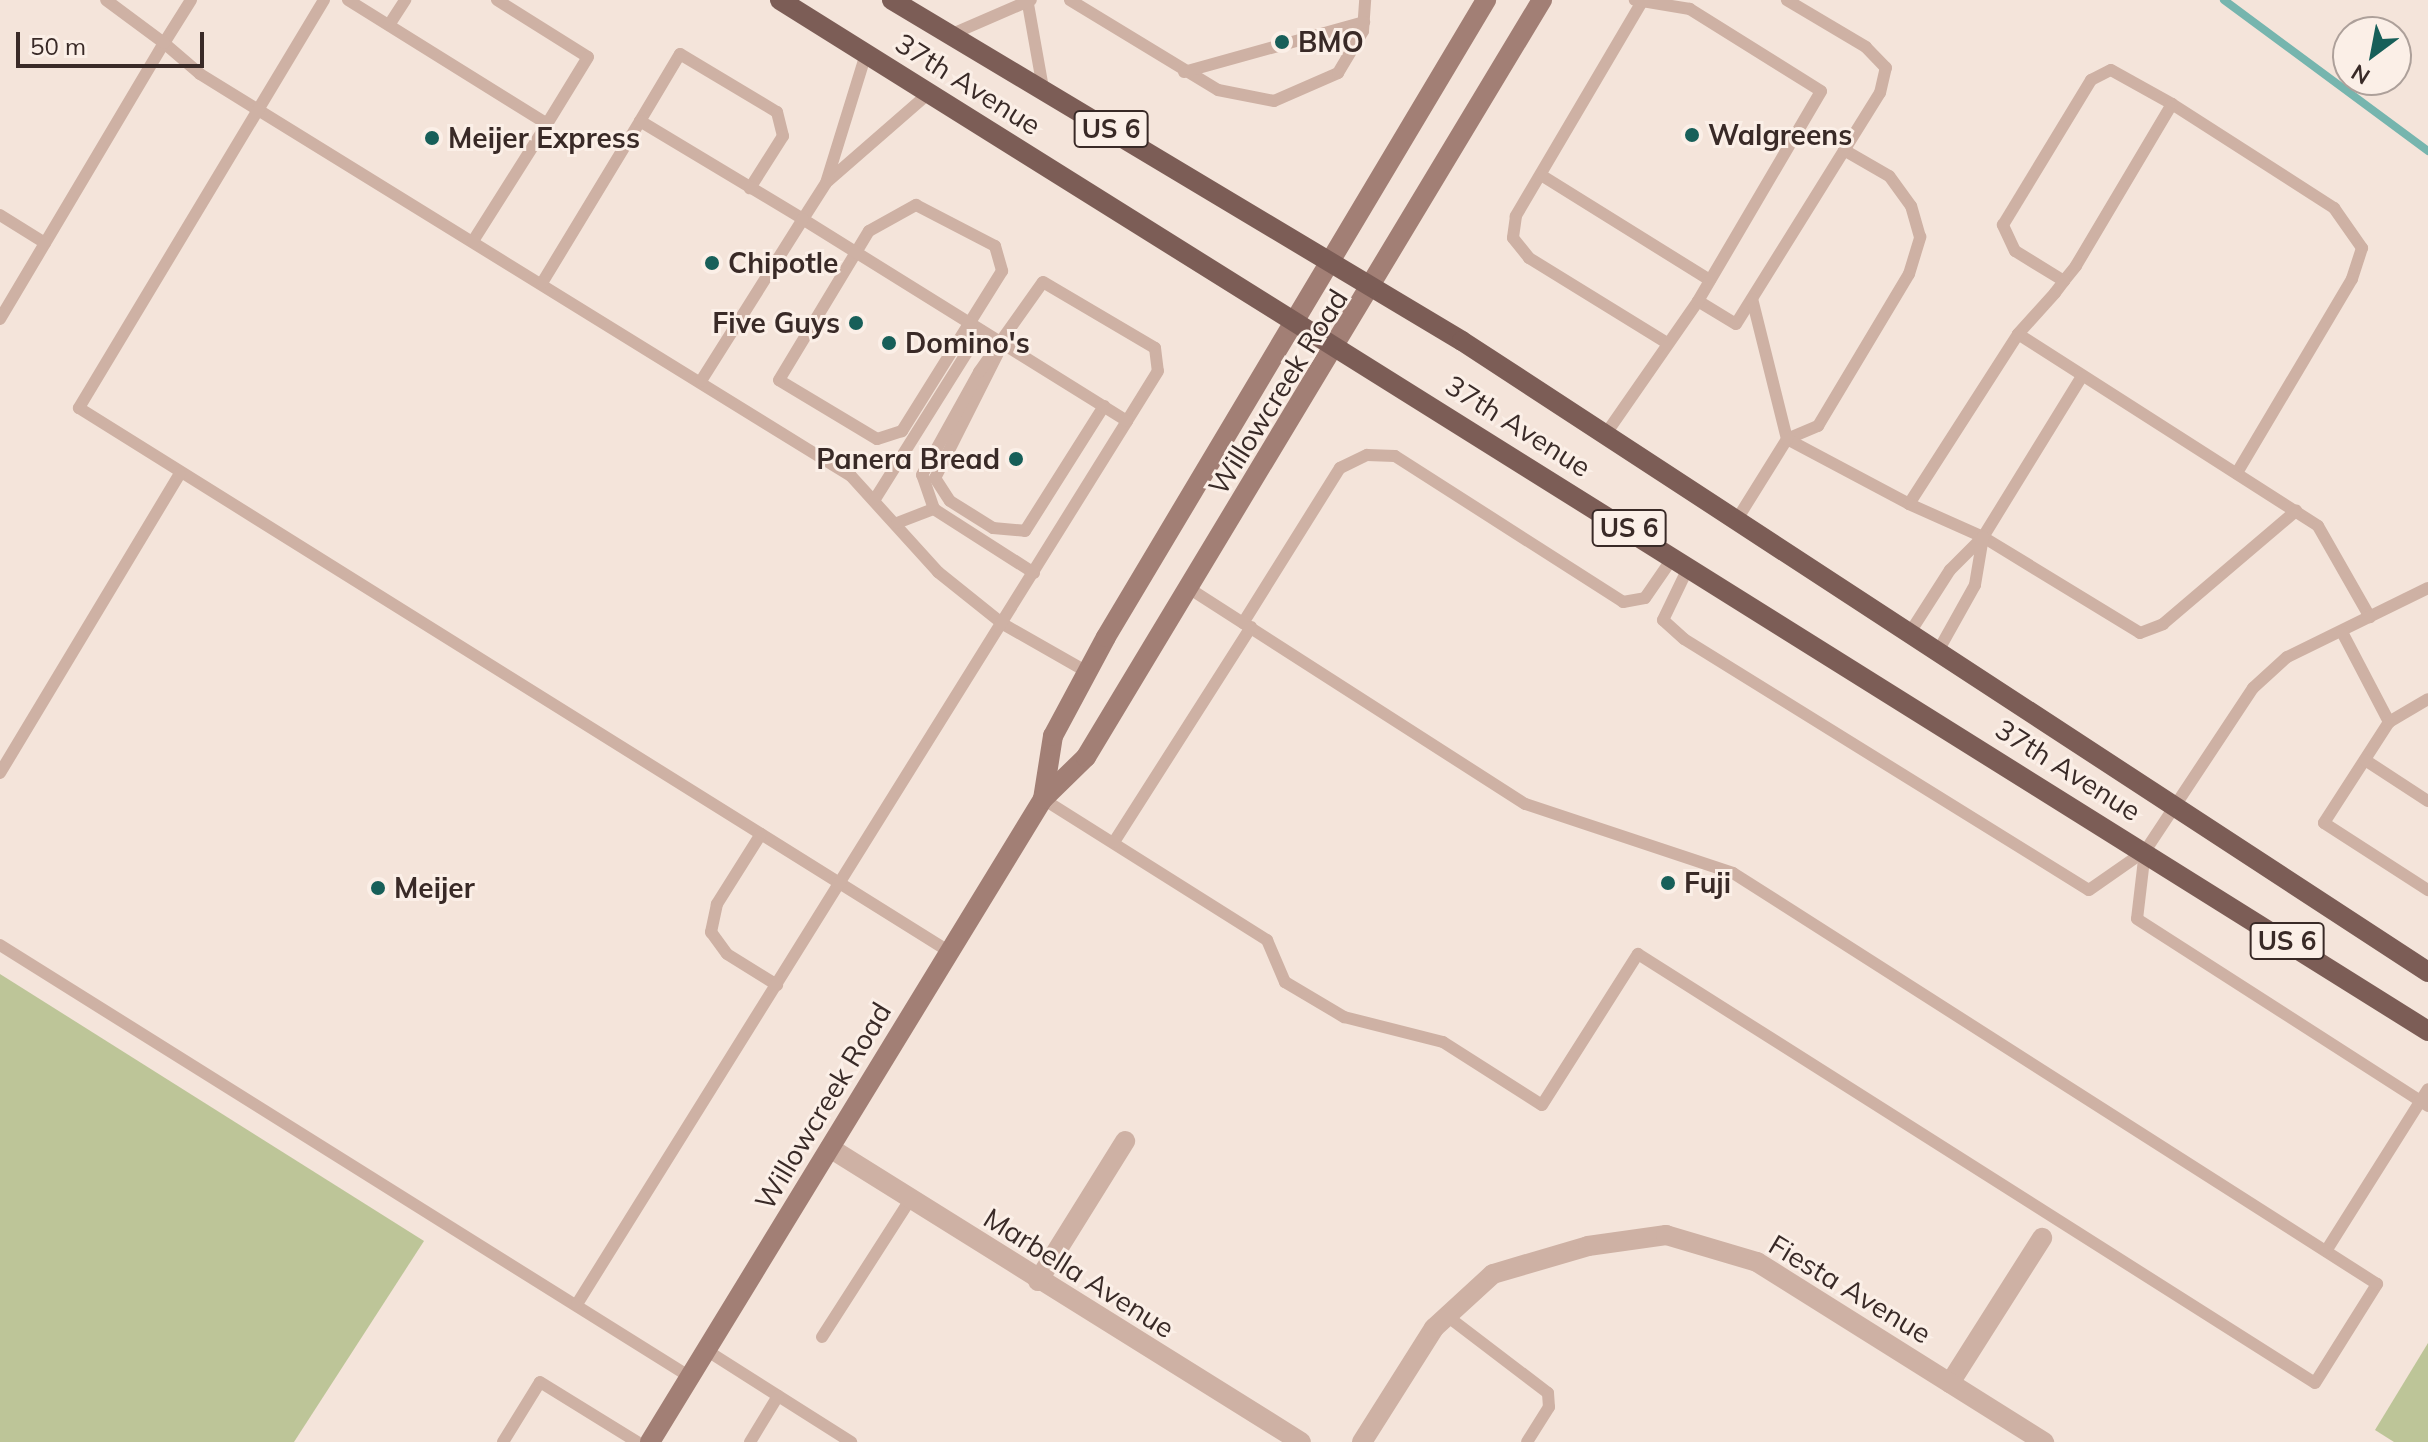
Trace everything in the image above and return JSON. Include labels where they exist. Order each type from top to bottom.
[{"type":"main road","name":"37th Avenue","points":[[780,0],[2145,851],[2428,1031]]},
{"type":"main road","name":"37th Avenue","points":[[892,0],[1375,287],[2428,972]]},
{"type":"main road","name":"Willowcreek Road","points":[[1043,799],[1053,736],[1087,672],[1293,320],[1486,0]]},
{"type":"main road","name":"Willowcreek Road","points":[[650,1442],[1043,799],[1086,757],[1190,589],[1375,287],[1542,0]]},
{"type":"street","points":[[1038,1281],[1125,1141]]},
{"type":"street","name":"Marbella Avenue","points":[[830,1148],[1038,1281],[1301,1442]]},
{"type":"street","name":"Fiesta Avenue","points":[[1362,1442],[1447,1316],[1493,1274],[1588,1246],[1666,1235],[1757,1262],[2044,1442]]},
{"type":"street","points":[[1950,1383],[2042,1238]]},
{"type":"lane","points":[[106,0],[260,111],[851,476],[897,523],[938,572],[1003,624],[1087,672]]},
{"type":"lane","points":[[0,319],[191,0]]},
{"type":"lane","points":[[324,0],[79,408],[180,474],[950,952]]},
{"type":"lane","points":[[348,0],[547,124]]},
{"type":"lane","points":[[389,25],[405,0]]},
{"type":"lane","points":[[473,241],[588,57],[497,0]]},
{"type":"lane","points":[[1070,0],[1184,72],[1247,99],[1274,101],[1338,73],[1364,22],[1365,0]]},
{"type":"lane","points":[[1698,301],[1736,324],[1880,93],[1886,68],[1866,47],[1787,0]]},
{"type":"lane","points":[[1605,435],[1664,341],[1698,301],[1821,91],[1690,9],[1640,1],[1516,216],[1513,238],[1529,258],[1664,341]]},
{"type":"lane","points":[[950,35],[1030,2],[1043,88]]},
{"type":"lane","points":[[1184,72],[1364,22]]},
{"type":"lane","points":[[542,283],[680,54],[777,112],[783,136],[750,188]]},
{"type":"lane","points":[[701,381],[826,183],[866,54]]},
{"type":"lane","points":[[2064,281],[2007,241],[2009,213],[2100,71],[2122,75],[2172,104],[2334,208],[2362,248],[2352,279],[2237,473]]},
{"type":"lane","points":[[826,183],[929,93]]},
{"type":"lane","points":[[1909,504],[2018,334],[2064,281],[2172,104]]},
{"type":"lane","points":[[640,121],[1127,421]]},
{"type":"lane","points":[[1736,521],[1787,439],[1818,426],[1909,274],[1920,237],[1911,206],[1889,176],[1844,150]]},
{"type":"lane","points":[[1541,175],[1710,280]]},
{"type":"lane","points":[[875,499],[975,326],[1002,271],[995,246],[916,205],[879,220],[854,251],[779,380],[865,436],[891,439],[975,326]]},
{"type":"lane","points":[[0,215],[45,243]]},
{"type":"lane","points":[[577,1304],[1003,624],[1127,421],[1161,358],[1053,283],[1033,290],[928,458],[922,475],[934,509],[1034,573]]},
{"type":"lane","points":[[0,290],[12,298]]},
{"type":"lane","points":[[1752,299],[1787,439],[1909,504],[1983,537],[2140,633],[2163,624],[2296,511]]},
{"type":"lane","points":[[2018,334],[2296,511],[2343,560],[2370,617]]},
{"type":"lane","points":[[1002,343],[935,478],[950,501],[993,528],[1016,535],[1034,522],[1104,406]]},
{"type":"lane","points":[[1909,634],[1950,570],[1983,537],[2082,376]]},
{"type":"lane","points":[[1114,842],[1340,468],[1367,455],[1395,456],[1623,602],[1645,598],[1681,561]]},
{"type":"lane","points":[[0,773],[180,474]]},
{"type":"lane","points":[[897,523],[934,509]]},
{"type":"lane","points":[[1937,653],[1975,585],[1983,537]]},
{"type":"lane","points":[[1681,561],[1663,620],[1684,639],[2089,890],[2145,851]]},
{"type":"lane","points":[[2424,1104],[2137,919],[2145,851],[2171,806],[2253,688],[2287,657],[2428,588]]},
{"type":"lane","points":[[1043,799],[1267,940],[1285,982],[1344,1017],[1443,1042],[1542,1105],[1638,954],[2315,1383],[2377,1284],[1733,873],[1525,804],[1190,589]]},
{"type":"lane","points":[[2342,632],[2389,722]]},
{"type":"lane","points":[[2428,699],[2389,722],[2324,823],[2428,890]]},
{"type":"lane","points":[[2365,760],[2428,801]]},
{"type":"lane","points":[[761,834],[717,904],[711,932],[727,954],[777,985]]},
{"type":"lane","points":[[0,945],[690,1377]]},
{"type":"lane","points":[[2326,1251],[2424,1104],[2428,1089]]},
{"type":"lane","points":[[822,1337],[910,1200]]},
{"type":"lane","points":[[1447,1316],[1548,1393],[1549,1407],[1527,1442]]},
{"type":"lane","points":[[706,1350],[851,1442]]},
{"type":"lane","points":[[503,1442],[540,1382],[637,1442]]},
{"type":"lane","points":[[750,1442],[778,1396]]},
{"type":"green space","points":[[0,974],[424,1241],[294,1442],[0,1442]]},
{"type":"green space","points":[[2428,1343],[2428,1442],[2394,1442],[2375,1430]]},
{"type":"waterway","points":[[2224,0],[2428,151]]},
{"type":"place","name":"BMO","points":[[1282,42]]},
{"type":"place","name":"Walgreens","points":[[1692,135]]},
{"type":"place","name":"Meijer Express","points":[[432,138]]},
{"type":"place","name":"Chipotle","points":[[712,263]]},
{"type":"place","name":"Five Guys","points":[[856,323]]},
{"type":"place","name":"Domino's","points":[[889,343]]},
{"type":"place","name":"Panera Bread","points":[[1016,459]]},
{"type":"place","name":"Fuji","points":[[1668,883]]},
{"type":"place","name":"Meijer","points":[[378,888]]}]
